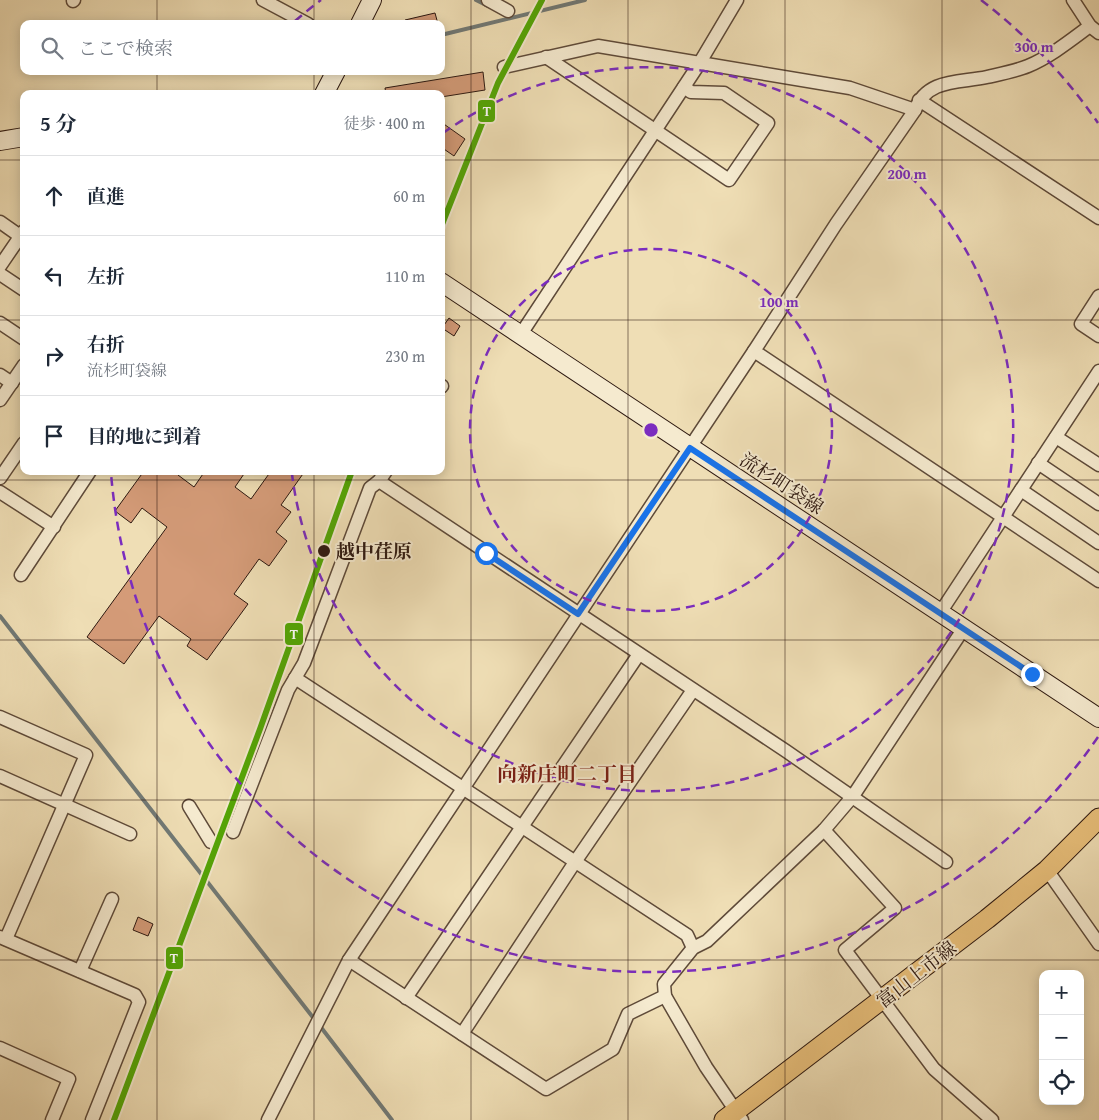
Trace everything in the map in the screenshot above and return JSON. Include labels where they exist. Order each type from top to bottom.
[{"type":"main road","points":[[362,20],[372,0]]},
{"type":"main road","points":[[326,90],[334,75]]},
{"type":"main road","points":[[0,141],[20,138]]},
{"type":"main road","name":"流杉町袋線","points":[[445,285],[1099,718]]},
{"type":"main road","name":"富山上市線","points":[[734,1117],[1047,870],[1099,818]]},
{"type":"street","points":[[264,0],[301,20]]},
{"type":"street","points":[[488,0],[508,11]]},
{"type":"street","points":[[521,334],[699,64],[737,0]]},
{"type":"street","points":[[268,1120],[349,960],[923,94],[942,83],[988,77],[1028,66],[1094,30],[1073,0]]},
{"type":"street","points":[[504,67],[598,46],[850,88],[917,105],[1099,218]]},
{"type":"street","points":[[546,57],[729,180],[768,123],[724,93],[692,92],[684,87]]},
{"type":"street","points":[[0,222],[20,232]]},
{"type":"street","points":[[0,266],[20,236]]},
{"type":"street","points":[[0,274],[20,287]]},
{"type":"street","points":[[1099,296],[1081,324],[1099,336]]},
{"type":"street","points":[[0,323],[20,336]]},
{"type":"street","points":[[754,351],[1099,581]]},
{"type":"street","points":[[940,613],[1099,371]]},
{"type":"street","points":[[0,375],[17,382],[0,400]]},
{"type":"street","points":[[1056,437],[1099,465]]},
{"type":"street","points":[[0,478],[20,449]]},
{"type":"street","points":[[1038,463],[1099,504]]},
{"type":"street","points":[[21,575],[87,475]]},
{"type":"street","points":[[232,832],[288,690],[304,663],[370,488],[383,476],[578,614],[853,796],[946,862]]},
{"type":"street","points":[[1021,490],[1099,543]]},
{"type":"street","points":[[0,492],[54,527]]},
{"type":"street","points":[[734,1117],[665,996],[664,984],[693,948],[707,941],[824,830],[853,796],[964,628]]},
{"type":"street","points":[[406,998],[523,828],[639,654]]},
{"type":"street","points":[[295,678],[687,935],[693,948]]},
{"type":"street","points":[[462,1034],[575,862],[693,690]]},
{"type":"street","points":[[0,717],[86,755],[3,938],[135,995],[139,1002],[92,1120]]},
{"type":"street","points":[[0,776],[130,834]]},
{"type":"street","points":[[189,806],[211,842]]},
{"type":"street","points":[[824,830],[895,908],[845,950],[934,1069],[992,1120]]},
{"type":"street","points":[[1047,870],[1099,944]]},
{"type":"street","points":[[80,971],[112,899]]},
{"type":"street","points":[[349,960],[546,1089],[613,1049],[628,1014],[665,996]]},
{"type":"street","points":[[0,1048],[70,1079],[52,1120]]},
{"type":"building","points":[[435,13],[437,20],[405,20]]},
{"type":"building","points":[[483,72],[485,90],[445,96],[445,90],[385,90],[385,88]]},
{"type":"building","points":[[445,125],[465,139],[454,156],[445,150]]},
{"type":"building","points":[[449,318],[460,326],[454,336],[445,330],[445,324]]},
{"type":"building","points":[[141,475],[178,475],[194,487],[202,475],[243,475],[235,487],[251,499],[268,475],[302,475],[281,505],[291,512],[276,532],[287,541],[269,566],[259,559],[234,594],[248,604],[207,660],[187,646],[191,639],[159,616],[124,664],[87,637],[167,527],[142,508],[131,523],[115,511]]},
{"type":"building","points":[[138,917],[153,924],[148,936],[133,930]]},
{"type":"waterway","points":[[476,0],[488,6]]},
{"type":"waterway","points":[[445,34],[585,0]]},
{"type":"waterway","points":[[0,616],[315,1020]]},
{"type":"waterway","points":[[320,1026],[392,1120]]},
{"type":"transit line","name":"T","points":[[445,217],[498,83],[542,0]]},
{"type":"transit line","name":"T","points":[[114,1120],[260,729],[351,475]]},
{"type":"place","name":"越中荏原","points":[[324,551]]},
{"type":"district","name":"向新庄町二丁目","points":[[567,773]]},
{"type":"route","points":[[486,553],[578,614],[690,448],[1032,674]]}]
